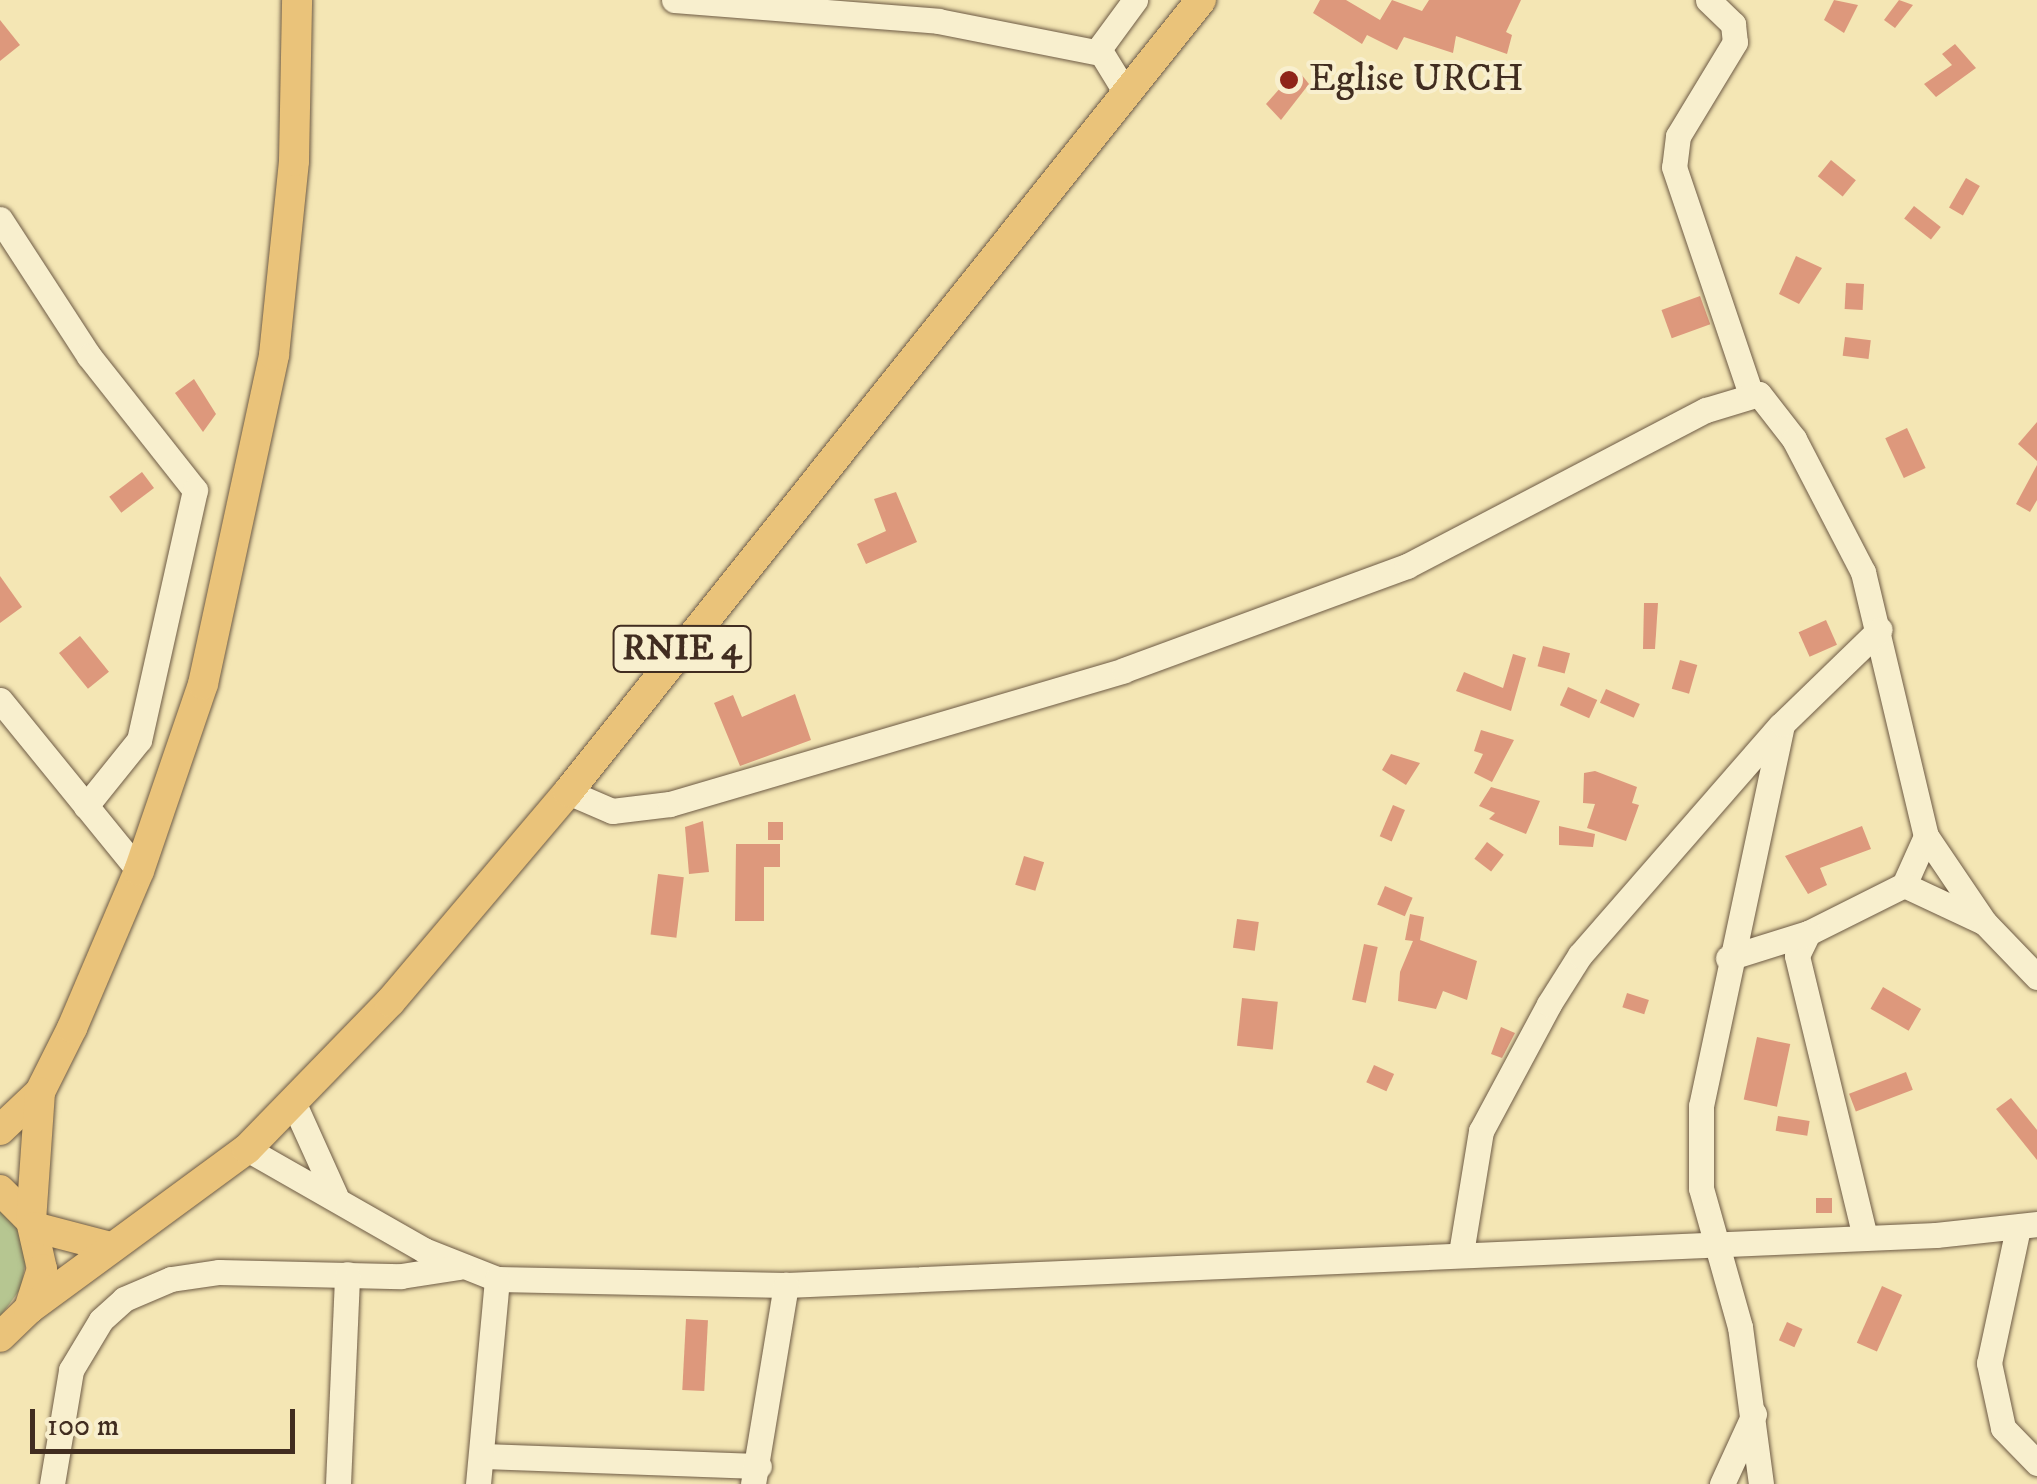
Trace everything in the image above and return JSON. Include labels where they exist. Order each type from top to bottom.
[{"type":"main road","points":[[30,1309],[42,1268],[33,1224],[40,1092],[139,871],[202,684],[260,443],[294,161],[296,0]]},
{"type":"main road","name":"RNIE 4","points":[[0,1338],[30,1309],[111,1247],[247,1149],[294,1104],[481,900],[1201,0]]},
{"type":"main road","points":[[0,1130],[40,1092]]},
{"type":"main road","points":[[0,1190],[33,1224],[111,1247]]},
{"type":"street","points":[[674,0],[938,22],[1100,53],[1126,93]]},
{"type":"street","points":[[1100,53],[1134,0]]},
{"type":"street","points":[[1708,0],[1733,24],[1735,42],[1678,136],[1674,166],[1750,392]]},
{"type":"street","points":[[0,218],[89,356],[195,490],[139,740],[86,806]]},
{"type":"street","points":[[568,792],[612,812],[687,800],[1267,622],[1407,566],[1750,392],[1770,400],[1856,556],[1880,629],[1926,836],[1984,923],[2037,978]]},
{"type":"street","points":[[1461,1254],[1481,1131],[1580,955],[1782,724],[1880,629]]},
{"type":"street","points":[[2,707],[139,871]]},
{"type":"street","points":[[1762,1484],[1756,1410],[1720,1245],[1702,1188],[1700,1150],[1728,958],[1782,724]]},
{"type":"street","points":[[1728,958],[1808,932],[1904,885],[1926,836]]},
{"type":"street","points":[[1904,885],[1984,923]]},
{"type":"street","points":[[1808,932],[1796,966],[1865,1238]]},
{"type":"street","points":[[294,1104],[335,1195]]},
{"type":"street","points":[[247,1149],[460,1267],[497,1279],[786,1286],[1865,1238],[2028,1226],[1988,1363],[2004,1428],[2037,1463]]},
{"type":"street","points":[[52,1484],[71,1370],[101,1320],[124,1300],[171,1279],[219,1272],[401,1276],[460,1267]]},
{"type":"street","points":[[338,1484],[346,1274]]},
{"type":"street","points":[[478,1484],[497,1279]]},
{"type":"street","points":[[482,1456],[756,1475],[786,1286]]},
{"type":"street","points":[[1722,1484],[1756,1410]]},
{"type":"green space","points":[[0,1205],[20,1231],[26,1260],[21,1288],[0,1317]]},
{"type":"building","points":[[1320,0],[1346,0],[1380,20],[1392,0],[1422,11],[1429,0],[1521,0],[1506,32],[1512,35],[1507,54],[1456,36],[1453,53],[1404,37],[1397,50],[1367,35],[1362,44],[1313,13]]},
{"type":"building","points":[[1834,0],[1858,5],[1844,33],[1824,20]]},
{"type":"building","points":[[1899,0],[1913,5],[1895,28],[1884,20]]},
{"type":"building","points":[[0,20],[20,45],[0,61]]},
{"type":"building","points":[[1955,44],[1976,68],[1936,97],[1924,84],[1952,65],[1942,54]]},
{"type":"building","points":[[1297,69],[1309,84],[1281,120],[1266,104]]},
{"type":"building","points":[[1831,160],[1856,180],[1843,196],[1818,176]]},
{"type":"building","points":[[1966,178],[1980,186],[1963,215],[1949,207]]},
{"type":"building","points":[[1914,206],[1941,227],[1931,240],[1904,219]]},
{"type":"building","points":[[1796,256],[1822,268],[1799,304],[1779,294]]},
{"type":"building","points":[[1846,283],[1864,284],[1863,310],[1845,309]]},
{"type":"building","points":[[1700,296],[1710,324],[1672,338],[1661,310]]},
{"type":"building","points":[[1845,337],[1871,340],[1868,359],[1843,356]]},
{"type":"building","points":[[194,379],[216,414],[203,432],[175,393]]},
{"type":"building","points":[[2037,422],[2037,461],[2018,444]]},
{"type":"building","points":[[1907,428],[1926,468],[1904,478],[1885,438]]},
{"type":"building","points":[[2037,465],[2037,500],[2030,512],[2016,504]]},
{"type":"building","points":[[142,472],[154,488],[121,513],[109,497]]},
{"type":"building","points":[[896,492],[917,542],[866,564],[857,544],[886,531],[874,499]]},
{"type":"building","points":[[0,576],[22,607],[0,623]]},
{"type":"building","points":[[1644,603],[1658,603],[1655,649],[1643,649]]},
{"type":"building","points":[[1826,620],[1837,645],[1810,657],[1799,632]]},
{"type":"building","points":[[80,636],[109,672],[88,689],[59,653]]},
{"type":"building","points":[[1543,646],[1570,653],[1565,674],[1538,666]]},
{"type":"building","points":[[1513,654],[1526,658],[1511,711],[1456,691],[1464,672],[1503,688]]},
{"type":"building","points":[[1680,660],[1697,665],[1689,694],[1672,689]]},
{"type":"building","points":[[1568,687],[1597,700],[1589,718],[1560,705]]},
{"type":"building","points":[[1606,689],[1640,704],[1634,718],[1600,703]]},
{"type":"building","points":[[795,694],[811,740],[740,766],[714,703],[733,695],[742,717]]},
{"type":"building","points":[[1481,730],[1514,740],[1492,782],[1474,773],[1483,754],[1474,751]]},
{"type":"building","points":[[1391,754],[1420,763],[1406,785],[1382,770]]},
{"type":"building","points":[[1595,771],[1637,787],[1632,803],[1639,805],[1626,841],[1587,828],[1595,804],[1583,803],[1584,773]]},
{"type":"building","points":[[1491,787],[1540,801],[1526,834],[1489,819],[1495,813],[1479,806]]},
{"type":"building","points":[[1393,805],[1405,810],[1392,841],[1380,836]]},
{"type":"building","points":[[703,821],[709,872],[689,874],[685,827]]},
{"type":"building","points":[[768,822],[783,822],[783,840],[768,840]]},
{"type":"building","points":[[1559,826],[1595,834],[1593,847],[1559,845]]},
{"type":"building","points":[[1862,826],[1871,849],[1820,868],[1827,885],[1808,894],[1785,856]]},
{"type":"building","points":[[1487,842],[1504,855],[1491,871],[1474,859]]},
{"type":"building","points":[[736,844],[780,844],[780,867],[764,867],[764,921],[735,921]]},
{"type":"building","points":[[1024,856],[1044,862],[1035,891],[1015,885]]},
{"type":"building","points":[[658,874],[684,877],[676,938],[651,935]]},
{"type":"building","points":[[1385,886],[1413,898],[1405,916],[1377,904]]},
{"type":"building","points":[[1410,914],[1424,917],[1420,940],[1477,961],[1467,1000],[1443,991],[1436,1009],[1398,1001],[1400,972],[1413,941],[1405,940]]},
{"type":"building","points":[[1237,919],[1259,922],[1255,951],[1233,948]]},
{"type":"building","points":[[1364,944],[1378,947],[1366,1003],[1352,1000]]},
{"type":"building","points":[[1883,987],[1921,1009],[1909,1031],[1870,1009]]},
{"type":"building","points":[[1627,993],[1649,1000],[1644,1014],[1622,1007]]},
{"type":"building","points":[[1242,998],[1278,1002],[1273,1050],[1237,1046]]},
{"type":"building","points":[[1501,1027],[1515,1033],[1502,1058],[1491,1054]]},
{"type":"building","points":[[1757,1037],[1790,1044],[1777,1107],[1744,1100]]},
{"type":"building","points":[[1374,1065],[1394,1074],[1386,1091],[1366,1082]]},
{"type":"building","points":[[1906,1072],[1913,1090],[1856,1112],[1849,1094]]},
{"type":"building","points":[[2011,1098],[2037,1130],[2037,1160],[1996,1109]]},
{"type":"building","points":[[1778,1116],[1810,1121],[1807,1136],[1776,1131]]},
{"type":"building","points":[[1816,1198],[1832,1198],[1832,1213],[1816,1213]]},
{"type":"building","points":[[1882,1286],[1902,1295],[1877,1352],[1857,1343]]},
{"type":"building","points":[[686,1319],[708,1320],[704,1391],[682,1390]]},
{"type":"building","points":[[1787,1322],[1803,1329],[1794,1347],[1779,1340]]},
{"type":"place","name":"Eglise URCH","points":[[1289,80]]}]
